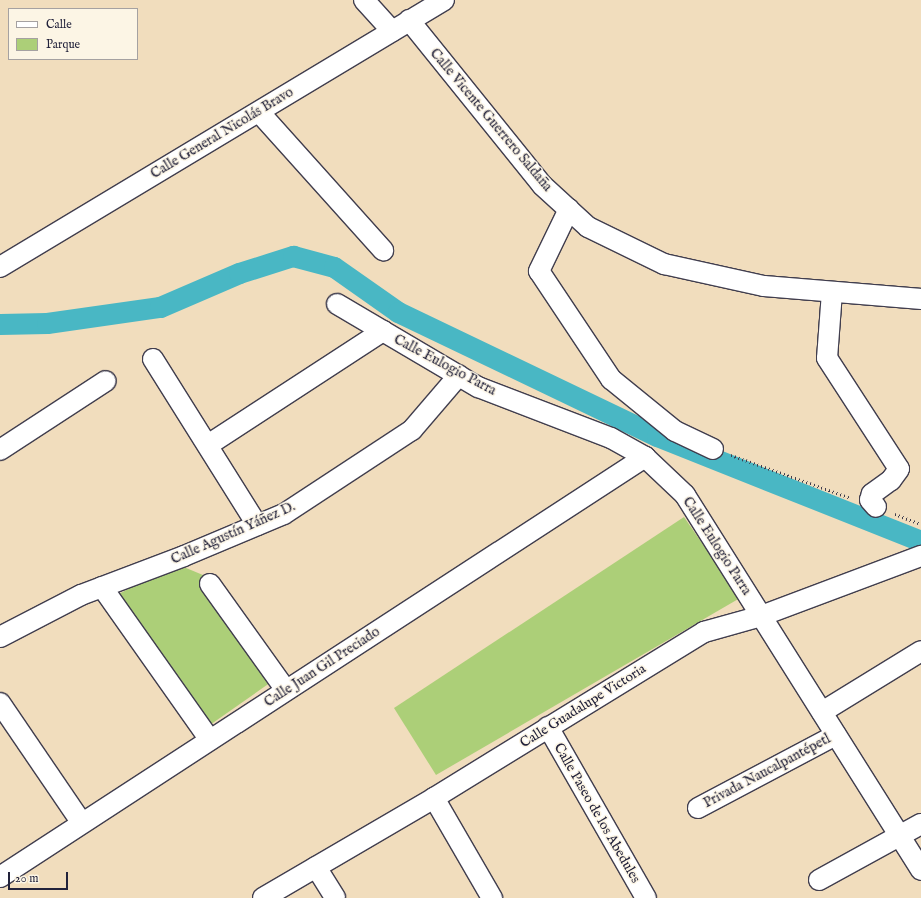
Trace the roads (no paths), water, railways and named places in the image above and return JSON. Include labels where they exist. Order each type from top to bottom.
[{"type":"street","points":[[364,0],[392,31]]},
{"type":"street","name":"Calle General Nicolás Bravo","points":[[0,267],[444,0]]},
{"type":"street","name":"Calle Vicente Guerrero Saldaña","points":[[410,20],[542,185],[588,228],[664,264],[764,286],[921,299]]},
{"type":"street","points":[[259,112],[383,250]]},
{"type":"street","points":[[569,210],[539,272],[611,379],[675,430],[714,449]]},
{"type":"street","points":[[832,292],[827,358],[899,469],[892,480],[874,500]]},
{"type":"street","name":"Calle Eulogio Parra","points":[[337,304],[478,387],[611,438],[645,457],[685,495],[921,870]]},
{"type":"street","name":"Calle Eulogio Parra","points":[[208,445],[383,331]]},
{"type":"street","points":[[153,359],[257,525]]},
{"type":"street","name":"Calle Agustín Yáñez D.","points":[[0,637],[81,595],[284,514],[412,430],[458,375]]},
{"type":"street","points":[[0,450],[106,381]]},
{"type":"street","name":"Calle Juan Gil Preciado","points":[[0,876],[645,457]]},
{"type":"street","name":"Calle Guadalupe Victoria","points":[[264,898],[434,798],[704,632],[761,616],[917,558]]},
{"type":"street","points":[[210,584],[286,690]]},
{"type":"street","points":[[102,587],[210,740]]},
{"type":"street","points":[[822,712],[921,651]]},
{"type":"street","points":[[0,703],[82,823]]},
{"type":"street","name":"Calle Paseo de los Abedules","points":[[548,727],[646,898]]},
{"type":"street","name":"Privada Naucalpantépetl","points":[[698,808],[836,735]]},
{"type":"street","points":[[434,798],[492,898]]},
{"type":"street","points":[[819,880],[921,824]]},
{"type":"street","points":[[316,867],[335,898]]},
{"type":"waterway","points":[[0,324],[47,323],[160,307],[239,273],[293,256],[334,267],[398,312],[657,436],[921,541]]}]
